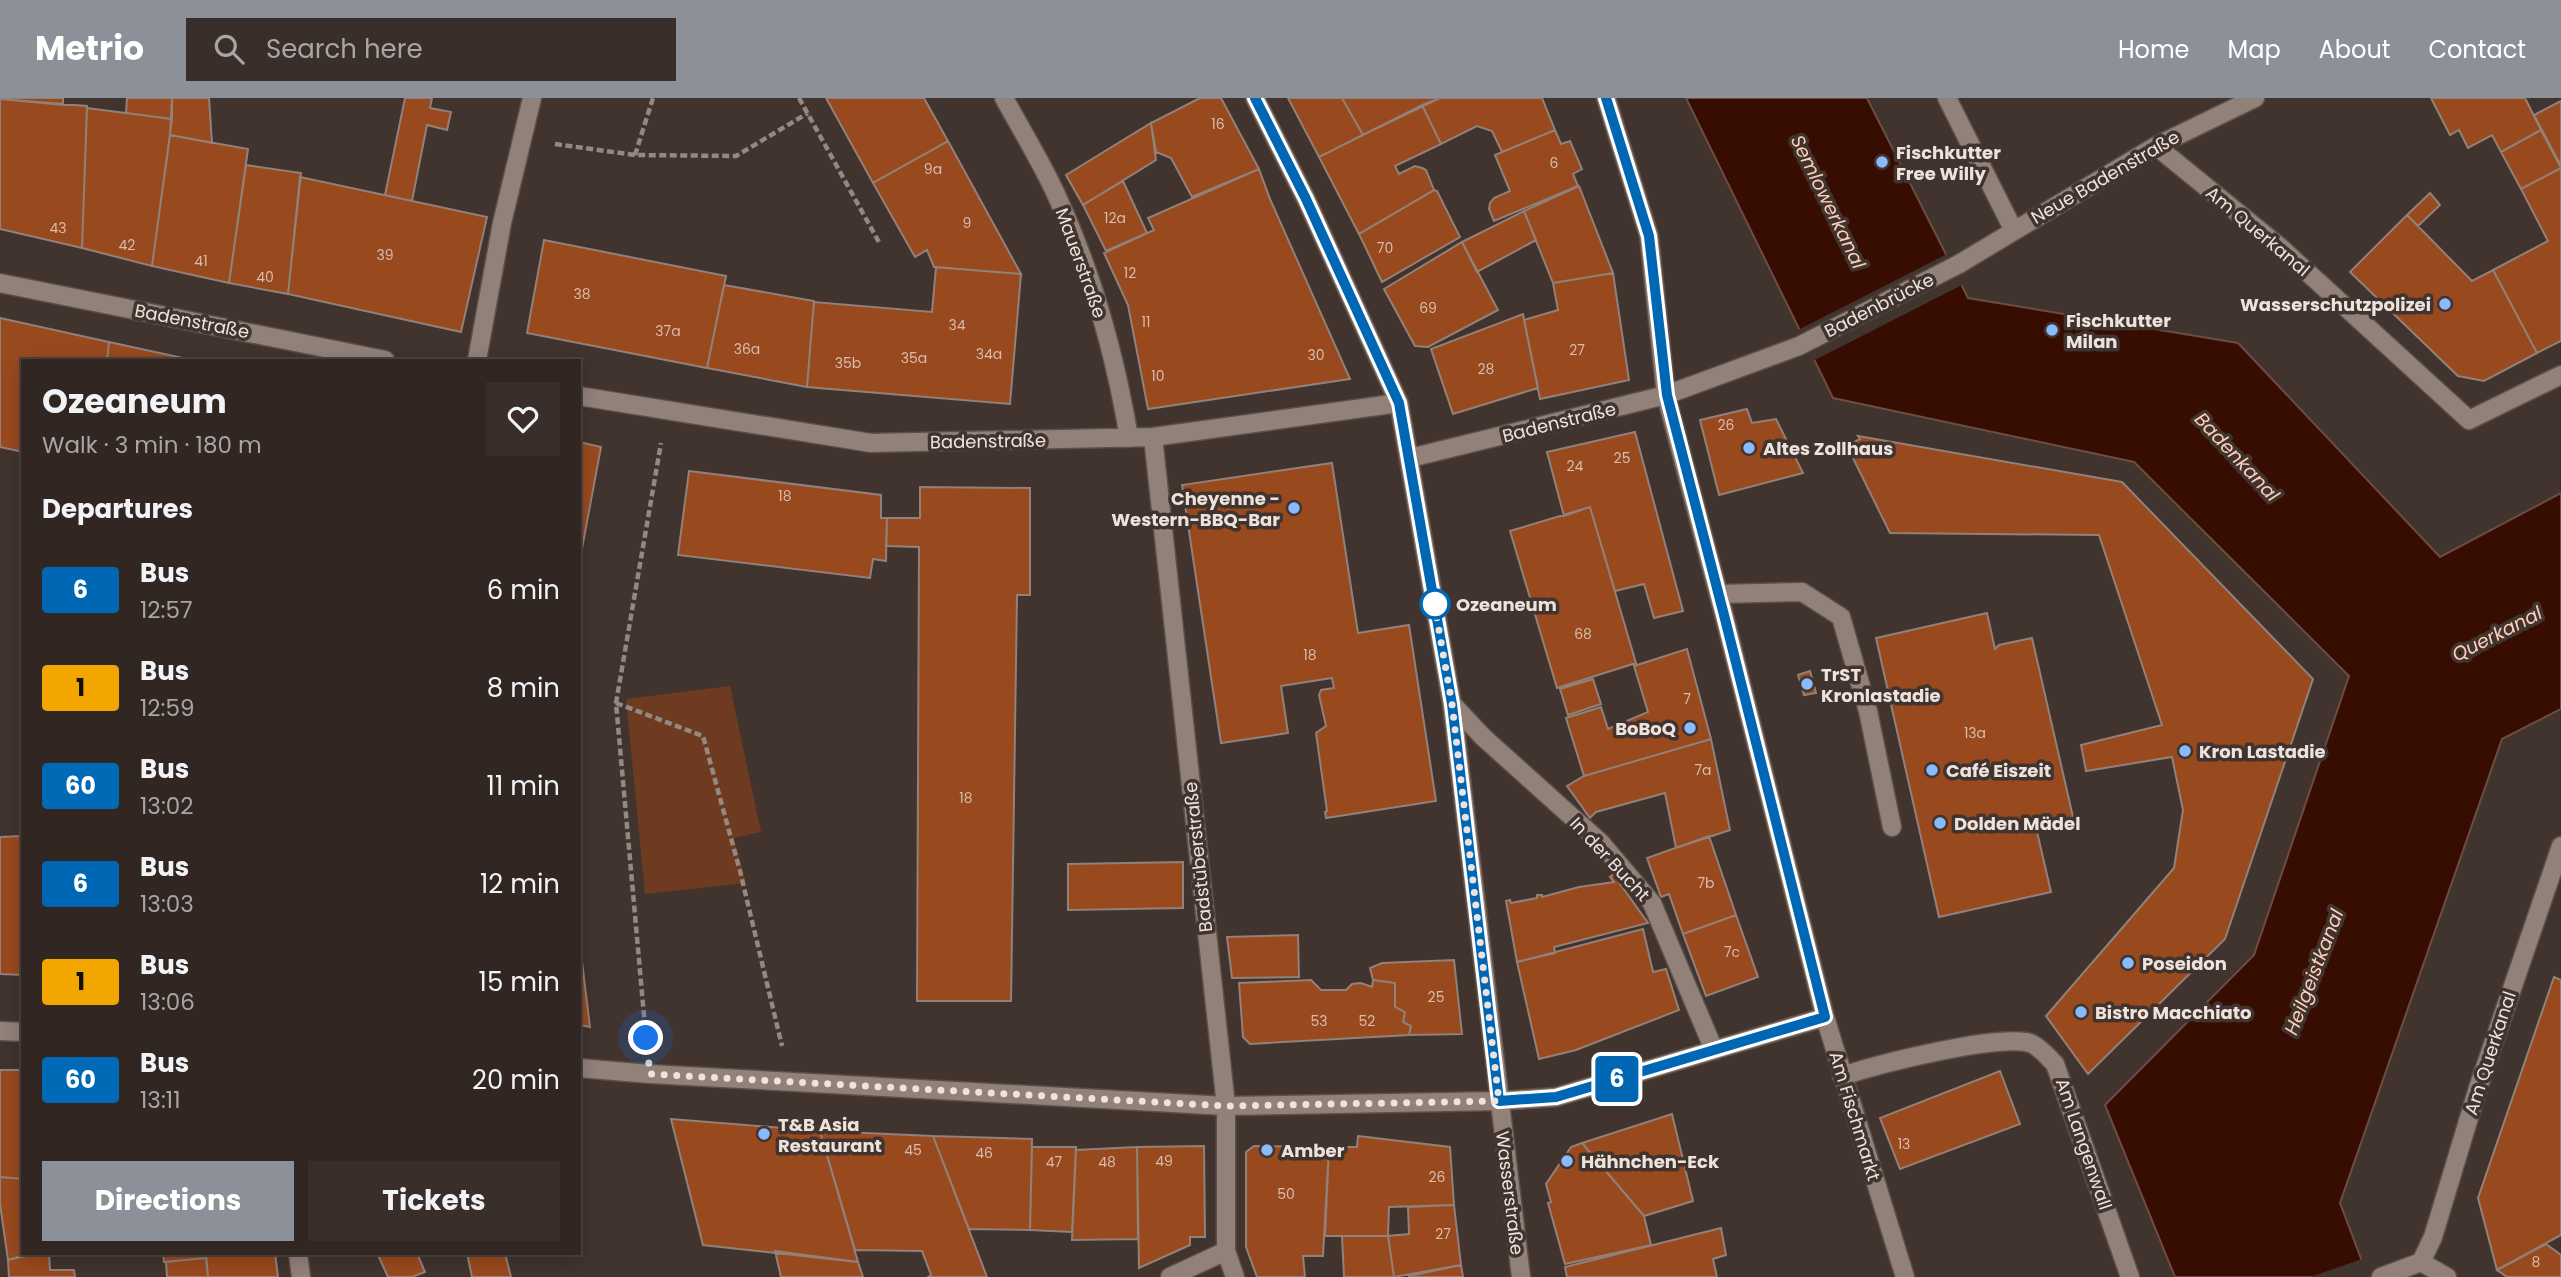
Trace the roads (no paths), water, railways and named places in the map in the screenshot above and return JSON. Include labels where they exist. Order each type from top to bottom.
[{"type":"street","points":[[477,359],[502,223],[532,98]]},
{"type":"street","name":"Mauerstraße","points":[[1004,98],[1055,192],[1083,263],[1121,388],[1129,438]]},
{"type":"street","name":"Wasserstraße","points":[[1255,98],[1306,199],[1399,403],[1452,704],[1521,1277]]},
{"type":"street","name":"Am Fischmarkt","points":[[1606,98],[1649,236],[1667,395],[1825,1017],[1905,1277]]},
{"type":"street","points":[[1947,98],[2014,229]]},
{"type":"street","name":"Neue Badenstraße","points":[[1959,264],[2156,146],[2255,98]]},
{"type":"street","name":"Am Querkanal","points":[[2156,146],[2281,248],[2469,419],[2561,375]]},
{"type":"street","name":"Badenbrücke","points":[[1667,395],[1799,346],[1959,264]]},
{"type":"street","name":"Badenstraße","points":[[0,283],[380,359]]},
{"type":"street","name":"Badenstraße","points":[[1410,458],[1667,395]]},
{"type":"street","name":"Badenstraße","points":[[581,396],[871,443],[1153,437],[1399,403]]},
{"type":"street","name":"Badstüberstraße","points":[[1153,437],[1226,1106],[1226,1251],[1235,1277]]},
{"type":"street","points":[[1719,594],[1802,592],[1842,617],[1868,711],[1892,827]]},
{"type":"street","name":"In der Bucht","points":[[1452,704],[1483,737],[1601,843],[1652,903],[1714,1050]]},
{"type":"street","name":"Am Querkanal","points":[[2421,1262],[2433,1237],[2478,1088],[2561,846]]},
{"type":"street","points":[[581,1068],[1226,1106],[1499,1101],[1556,1097],[1825,1017]]},
{"type":"street","points":[[0,1031],[21,1032]]},
{"type":"street","name":"Am Langenwall","points":[[1842,1076],[1869,1067],[1992,1043],[2032,1043],[2056,1064],[2130,1277]]},
{"type":"street","points":[[1170,1277],[1226,1251]]},
{"type":"street","points":[[298,1255],[301,1277]]},
{"type":"street","points":[[2381,1277],[2421,1262],[2447,1277]]},
{"type":"water","points":[[1686,98],[1867,98],[1968,298],[2238,343],[2440,557],[2561,493],[2561,709],[2502,739],[2340,1203],[2368,1277],[2175,1277],[2105,1105],[2254,955],[2349,676],[2134,462],[1833,398]]},
{"type":"place","name":"Fischkutter Free Willy","points":[[1882,162]]},
{"type":"place","name":"Wasserschutzpolizei","points":[[2445,304]]},
{"type":"place","name":"Fischkutter Milan","points":[[2052,330]]},
{"type":"place","name":"Altes Zollhaus","points":[[1749,448]]},
{"type":"place","name":"Cheyenne - Western-BBQ-Bar","points":[[1294,508]]},
{"type":"place","name":"Ozeaneum","points":[[1435,604]]},
{"type":"place","name":"TrST Kronlastadie","points":[[1807,684]]},
{"type":"place","name":"BoBoQ","points":[[1690,728]]},
{"type":"place","name":"Kron Lastadie","points":[[2185,751]]},
{"type":"place","name":"Café Eiszeit","points":[[1932,770]]},
{"type":"place","name":"Dolden Mädel","points":[[1940,823]]},
{"type":"place","name":"Poseidon","points":[[2128,963]]},
{"type":"place","name":"Bistro Macchiato","points":[[2081,1012]]},
{"type":"place","name":"T&B Asia Restaurant","points":[[764,1134]]},
{"type":"place","name":"Amber","points":[[1267,1150]]},
{"type":"place","name":"Hähnchen-Eck","points":[[1567,1161]]},
{"type":"water label","name":"Semlowerkanal","points":[[1828,202]]},
{"type":"water label","name":"Badenkanal","points":[[2237,457]]},
{"type":"water label","name":"Querkanal","points":[[2497,634]]},
{"type":"water label","name":"Heilgeistkanal","points":[[2314,972]]}]
